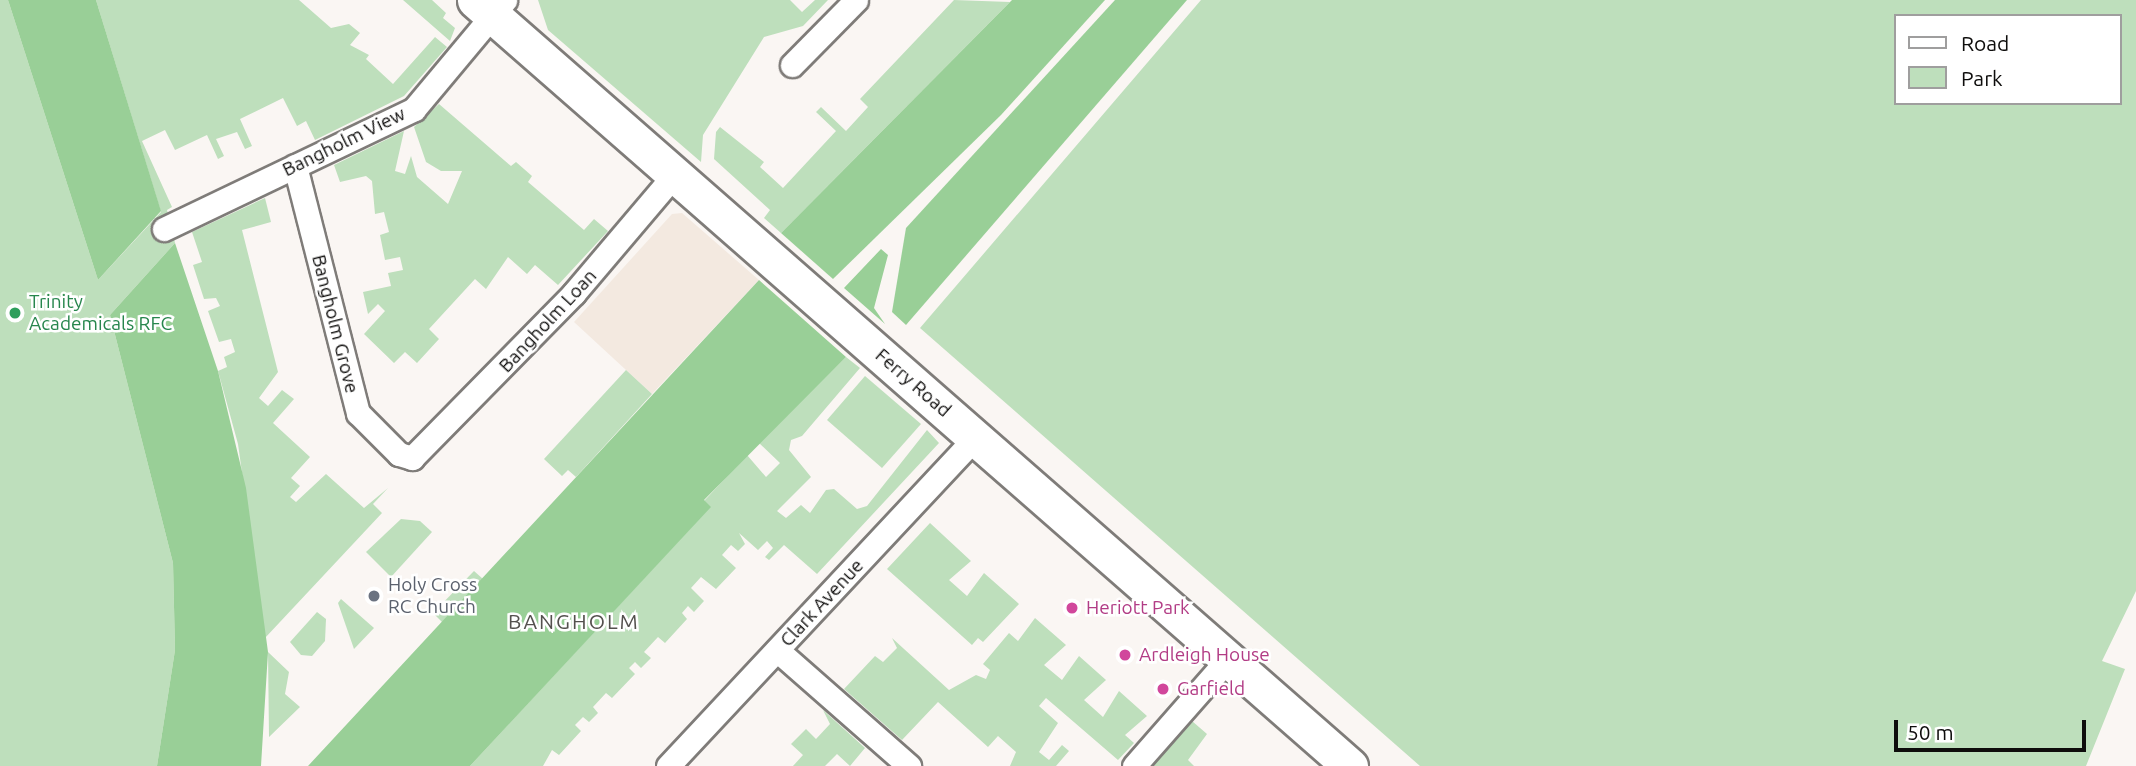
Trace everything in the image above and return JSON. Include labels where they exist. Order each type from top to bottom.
[{"type":"main road","name":"Ferry Road","points":[[491,5],[675,174],[1350,766]]},
{"type":"street","points":[[792,65],[856,0]]},
{"type":"street","name":"Bangholm View","points":[[164,229],[414,109],[491,5]]},
{"type":"street","name":"Bangholm Grove","points":[[295,166],[358,413],[400,454],[412,458]]},
{"type":"street","name":"Bangholm Loan","points":[[412,458],[591,275],[675,174]]},
{"type":"street","name":"Clark Avenue","points":[[668,766],[975,438]]},
{"type":"street","points":[[777,650],[909,766]]},
{"type":"street","points":[[1133,766],[1229,658]]},
{"type":"shaded area","points":[[682,213],[759,280],[652,394],[574,322],[672,214]]},
{"type":"green space","points":[[0,0],[8,0],[98,280],[161,212],[96,0],[299,0],[331,28],[349,24],[360,33],[350,45],[369,55],[366,59],[393,84],[435,37],[447,47],[404,96],[315,140],[306,121],[297,126],[283,98],[240,119],[252,146],[245,149],[237,132],[216,139],[224,156],[218,159],[207,135],[175,150],[165,130],[142,141],[172,207],[167,210],[175,243],[110,315],[173,563],[175,650],[157,766],[0,766]]},
{"type":"green space","points":[[8,0],[96,0],[161,211],[98,280]]},
{"type":"green space","points":[[403,0],[432,0],[446,13],[443,18],[455,28],[450,41]]},
{"type":"green space","points":[[538,0],[790,0],[802,12],[815,0],[828,0],[803,26],[764,37],[703,135],[701,162],[548,30]]},
{"type":"green space","points":[[954,0],[1010,2],[781,233],[764,218],[770,210],[714,159],[716,132],[720,127],[764,162],[760,167],[783,188],[836,131],[816,112],[821,107],[846,131],[868,107],[860,99]]},
{"type":"green space","points":[[1012,0],[1105,0],[1001,115],[833,279],[781,233]]},
{"type":"green space","points":[[1115,0],[1187,0],[906,325],[892,312],[906,228]]},
{"type":"green space","points":[[1201,0],[2136,0],[2136,591],[2102,661],[2125,669],[2086,766],[1420,766],[920,328]]},
{"type":"green space","points":[[439,104],[511,166],[516,162],[532,176],[528,182],[584,230],[594,219],[608,231],[558,285],[535,265],[527,274],[508,257],[486,289],[475,279],[429,329],[439,339],[417,363],[405,352],[394,363],[364,334],[385,311],[378,304],[368,314],[363,292],[391,286],[388,273],[403,270],[400,257],[385,260],[380,235],[389,232],[384,212],[375,214],[372,181],[366,176],[340,182],[334,165],[404,131],[395,171],[405,174],[411,156],[417,177],[448,204],[462,171],[441,171],[426,162],[414,127]]},
{"type":"green space","points":[[265,198],[271,222],[242,230],[278,372],[259,398],[268,406],[282,390],[294,399],[273,423],[310,457],[291,478],[300,486],[290,497],[296,502],[326,474],[364,508],[388,488],[373,504],[382,513],[265,638],[238,444],[218,371],[227,367],[224,357],[235,352],[231,339],[219,342],[208,311],[220,306],[216,298],[204,299],[193,265],[202,262],[192,232]]},
{"type":"green space","points":[[175,243],[218,371],[246,488],[268,652],[261,766],[157,766],[175,650],[173,563],[110,315]]},
{"type":"green space","points":[[881,249],[888,255],[874,308],[885,324],[844,288]]},
{"type":"green space","points":[[759,280],[846,357],[704,500],[711,507],[470,766],[308,766]]},
{"type":"green space","points":[[846,357],[860,368],[802,436],[791,440],[789,450],[811,477],[777,511],[786,518],[801,505],[810,513],[826,490],[834,489],[857,509],[867,506],[927,430],[939,443],[817,574],[784,545],[769,560],[765,557],[773,548],[767,541],[758,550],[739,533],[745,544],[738,551],[731,545],[722,555],[736,568],[716,589],[701,577],[691,588],[704,601],[694,612],[688,606],[682,613],[687,619],[665,643],[658,637],[644,652],[651,658],[641,668],[635,662],[629,668],[635,674],[612,698],[606,693],[593,707],[598,713],[589,722],[583,717],[575,725],[581,731],[559,755],[552,750],[543,766],[470,766],[710,507],[704,501],[747,455],[766,477],[780,463],[759,443]]},
{"type":"green space","points":[[626,370],[652,394],[576,477],[568,470],[562,476],[544,459]]},
{"type":"green space","points":[[865,376],[921,424],[882,468],[827,420]]},
{"type":"green space","points":[[401,519],[420,521],[432,532],[391,577],[366,552]]},
{"type":"green space","points":[[930,523],[971,561],[949,580],[967,596],[984,573],[1019,604],[983,642],[978,638],[972,645],[887,569]]},
{"type":"green space","points":[[474,571],[483,579],[443,623],[433,613]]},
{"type":"green space","points":[[341,599],[374,628],[354,649],[338,603]]},
{"type":"green space","points":[[317,612],[326,619],[325,641],[312,656],[301,655],[290,642]]},
{"type":"green space","points":[[1035,618],[1066,645],[1044,665],[1062,680],[1079,656],[1106,680],[1084,700],[1103,717],[1119,691],[1147,716],[1125,735],[1134,743],[1118,760],[1046,698],[1039,706],[1058,723],[1039,752],[1049,760],[1062,745],[1069,751],[1056,766],[1010,766],[1016,752],[998,736],[988,747],[938,702],[902,740],[844,689],[875,656],[883,662],[897,648],[892,638],[949,690],[976,675],[986,679],[990,670],[983,664],[1009,633],[1018,641]]},
{"type":"green space","points":[[268,652],[289,672],[285,694],[300,707],[269,737]]},
{"type":"green space","points":[[823,710],[865,748],[850,766],[837,754],[825,766],[793,766],[803,755],[791,744],[806,729],[816,739],[830,724]]},
{"type":"green space","points":[[1192,721],[1207,734],[1188,760],[1194,766],[1152,766]]},
{"type":"place","name":"Trinity Academicals RFC","points":[[15,313]]},
{"type":"place","name":"Holy Cross RC Church","points":[[374,596]]},
{"type":"place","name":"Heriott Park","points":[[1072,608]]},
{"type":"place","name":"Ardleigh House","points":[[1125,655]]},
{"type":"place","name":"Garfield","points":[[1163,689]]},
{"type":"district","name":"BANGHOLM","points":[[574,621]]}]
